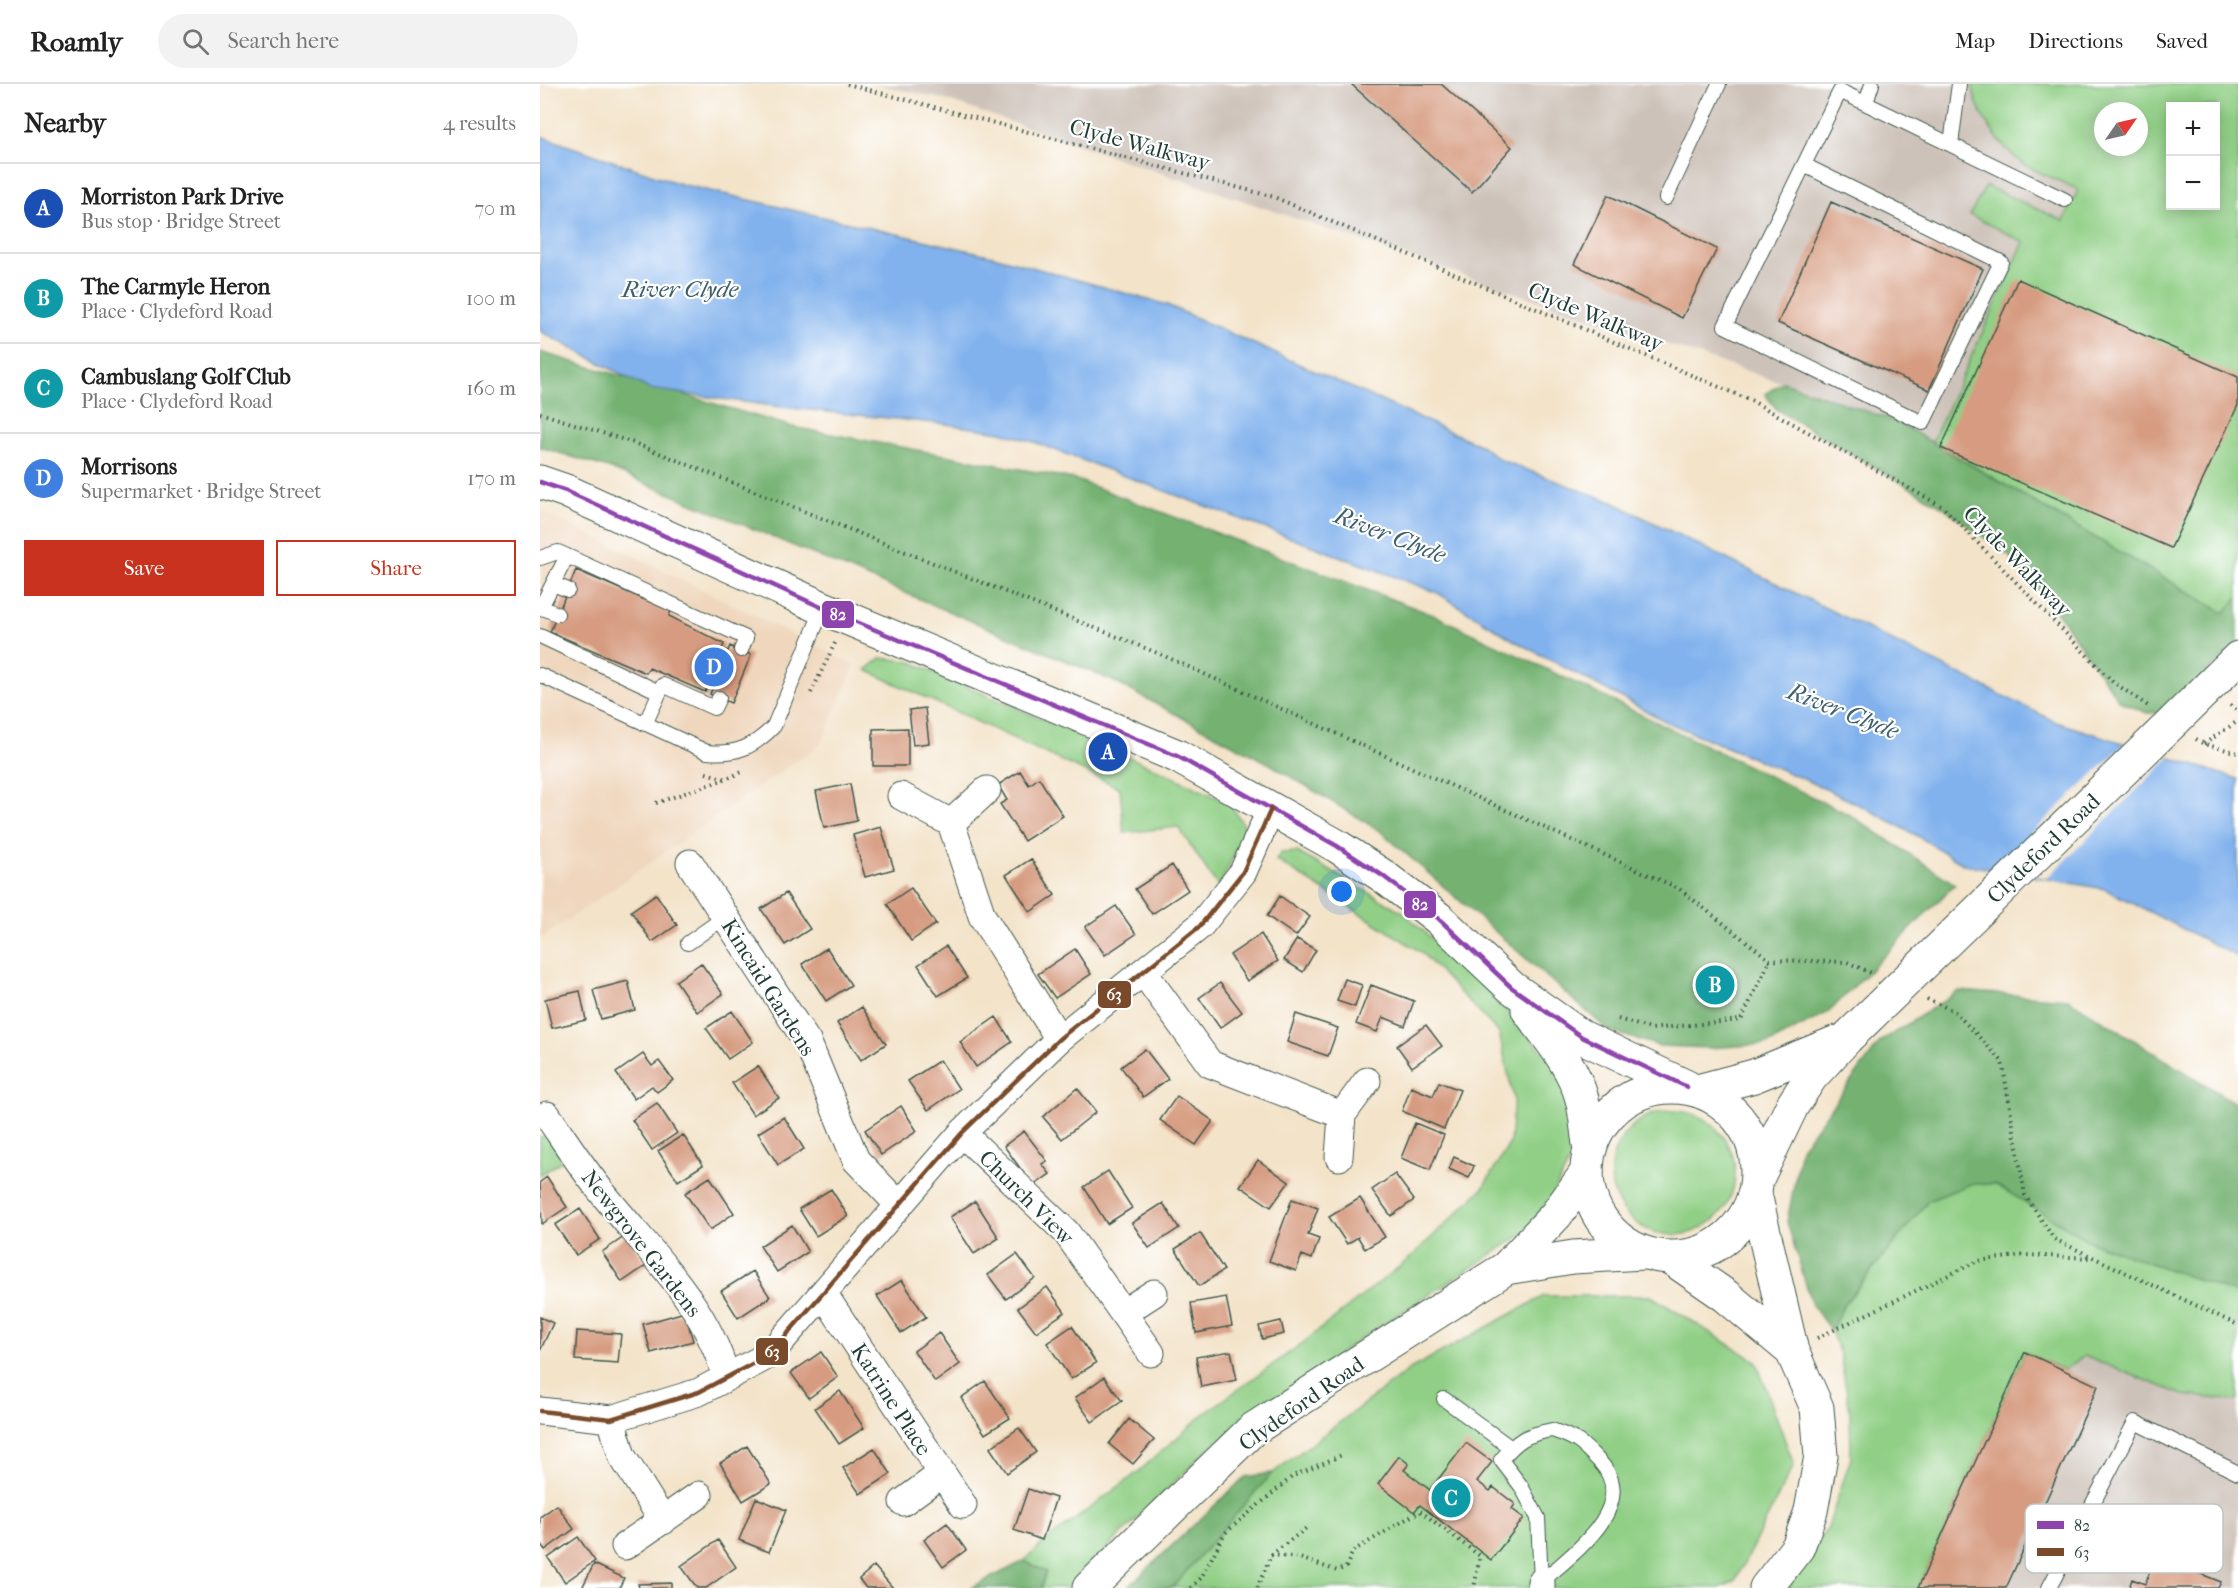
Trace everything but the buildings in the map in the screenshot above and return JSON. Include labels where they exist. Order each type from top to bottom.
[{"type":"main road","points":[[540,482],[576,496],[823,608],[1177,756],[1383,876],[1438,918],[1511,987],[1582,1037],[1692,1089],[1713,1096],[1735,1114],[1751,1137],[1758,1166],[1756,1187],[1744,1220],[1724,1241],[1699,1254],[1657,1256]]},
{"type":"main road","name":"Clydeford Road","points":[[1756,1187],[1792,1106],[1811,1077],[1847,1038],[2238,658]]},
{"type":"main road","points":[[1511,987],[1561,1055],[1582,1098],[1588,1161],[1588,1191],[1599,1217],[1618,1239],[1657,1256],[1726,1296],[1792,1351]]},
{"type":"main road","name":"Clydeford Road","points":[[1692,1089],[1754,1076],[1847,1038]]},
{"type":"main road","points":[[1588,1161],[1593,1136],[1609,1113],[1632,1096],[1658,1087],[1692,1089]]},
{"type":"main road","name":"Clydeford Road","points":[[1089,1588],[1252,1430],[1506,1268],[1556,1215],[1588,1161]]},
{"type":"main road","points":[[1756,1187],[1792,1351],[1817,1408],[1821,1456],[1811,1511],[1798,1546],[1766,1588]]},
{"type":"main road","name":"Clydeford Road","points":[[1506,1268],[1573,1257],[1657,1256]]},
{"type":"street","points":[[951,823],[987,790]]},
{"type":"street","points":[[901,796],[951,823],[982,916],[1059,1039]]},
{"type":"street","points":[[540,1411],[611,1419],[699,1392],[769,1355],[962,1133],[1059,1039],[1200,926],[1243,872],[1271,809]]},
{"type":"street","name":"Kincaid Gardens","points":[[690,863],[808,1043],[856,1160],[898,1204]]},
{"type":"street","points":[[1144,973],[1210,1064],[1342,1115]]},
{"type":"street","points":[[1339,1158],[1342,1115],[1367,1082]]},
{"type":"street","name":"Newgrove Gardens","points":[[547,1115],[597,1186],[655,1252],[693,1305],[718,1347],[726,1377]]},
{"type":"street","name":"Church View","points":[[962,1133],[1066,1232],[1151,1353]]},
{"type":"street","name":"Katrine Place","points":[[823,1293],[963,1504]]},
{"type":"street","points":[[1123,1313],[1154,1293]]},
{"type":"street","points":[[611,1419],[622,1456],[663,1521]]},
{"type":"street","points":[[903,1502],[941,1474]]},
{"type":"street","points":[[625,1546],[699,1495]]},
{"type":"lane","points":[[1666,198],[1719,84]]},
{"type":"lane","points":[[1866,103],[1872,84]]},
{"type":"lane","points":[[1951,144],[1959,84]]},
{"type":"lane","points":[[1804,165],[2001,262],[1923,423],[1725,326],[1840,91],[2065,200]]},
{"type":"lane","points":[[540,558],[558,552],[567,556],[690,619],[746,638],[741,650]]},
{"type":"lane","points":[[557,614],[540,608],[567,556]]},
{"type":"lane","points":[[553,584],[568,590]]},
{"type":"lane","points":[[540,675],[707,752],[726,754],[745,749],[761,740],[774,726],[823,608]]},
{"type":"lane","points":[[540,636],[663,684],[714,708],[719,698]]},
{"type":"lane","points":[[645,724],[663,684]]},
{"type":"lane","points":[[688,943],[725,917]]},
{"type":"lane","points":[[1444,1399],[1511,1448]]},
{"type":"lane","points":[[2093,1504],[2135,1422],[2238,1473]]},
{"type":"lane","points":[[1552,1430],[1579,1439],[1609,1472],[1612,1505],[1593,1535],[1541,1585],[1538,1518],[1521,1486],[1501,1460],[1527,1435],[1552,1430]]},
{"type":"lane","points":[[2049,1588],[2057,1573]]},
{"type":"path","name":"Clyde Walkway","points":[[847,84],[1274,197],[1752,400],[1943,507],[2113,682],[2204,744],[2238,753]]},
{"type":"path","points":[[540,413],[634,443],[1171,658],[1678,888],[1770,960],[1847,963],[1879,977]]},
{"type":"path","points":[[2204,744],[2238,721]]},
{"type":"path","points":[[657,803],[726,779]]},
{"type":"path","points":[[1608,1016],[1651,1029],[1741,1020],[1770,960]]},
{"type":"path","points":[[1922,997],[1954,1011],[2002,1061],[2025,1196],[2054,1239],[2238,1325]]},
{"type":"path","points":[[1792,1351],[1978,1261],[2025,1256],[2096,1259]]},
{"type":"path","points":[[1191,1588],[1201,1578],[1225,1533],[1293,1476],[1342,1455]]},
{"type":"path","points":[[1271,1555],[1300,1558],[1337,1571],[1346,1567],[1353,1551],[1420,1511],[1480,1556],[1474,1588]]},
{"type":"path","points":[[1257,1588],[1271,1555],[1309,1526]]},
{"type":"shaded area","points":[[876,84],[2238,84],[2238,594],[2221,613],[1897,422],[943,99]]},
{"type":"shaded area","points":[[540,510],[855,665],[821,744],[540,939]]},
{"type":"shaded area","points":[[1982,1321],[2238,1398],[2238,1588],[1851,1588]]},
{"type":"green space","points":[[1973,84],[2238,84],[2238,597],[2224,613],[1932,442],[2024,242],[1970,215],[1986,186],[2064,221],[2078,190],[2015,158],[1990,128],[1978,105]]},
{"type":"green space","points":[[540,352],[793,427],[1074,479],[1436,616],[1850,815],[1955,884],[1829,1012],[1768,1044],[1709,1048],[1659,1046],[1609,1031],[1380,831],[1270,764],[1111,680],[611,469],[540,447]]},
{"type":"green space","points":[[1783,382],[1897,422],[2224,613],[2238,597],[2238,645],[2159,713],[2147,713],[2119,701],[2059,615],[2009,556],[1943,507],[1777,410],[1765,394]]},
{"type":"green space","points":[[881,658],[909,661],[1161,771],[1230,804],[1244,825],[1241,839],[1219,888],[1178,827],[1124,833],[1120,788],[866,670]]},
{"type":"green space","points":[[1297,852],[1403,912],[1496,998],[1552,1062],[1575,1106],[1575,1150],[1553,1194],[1525,1233],[1369,1333],[1210,1447],[1067,1588],[1041,1588],[1046,1572],[1024,1561],[1041,1545],[1138,1472],[1204,1414],[1300,1345],[1409,1259],[1482,1189],[1510,1143],[1514,1099],[1499,1033],[1421,952],[1276,860],[1281,853]]},
{"type":"green space","points":[[1959,991],[2068,999],[2238,1105],[2238,1294],[2091,1242],[1995,1184],[1970,1184],[1928,1201],[1844,1304],[1831,1331],[1812,1305],[1787,1222],[1801,1148],[1881,1041]]},
{"type":"green space","points":[[1673,1111],[1697,1115],[1717,1129],[1731,1149],[1735,1173],[1731,1197],[1717,1217],[1697,1231],[1673,1235],[1649,1231],[1629,1217],[1615,1197],[1611,1173],[1615,1149],[1629,1129],[1649,1115]]},
{"type":"green space","points":[[550,1135],[572,1154],[540,1175],[540,1137]]},
{"type":"green space","points":[[1970,1184],[1995,1184],[2091,1242],[2238,1294],[2238,1401],[2183,1395],[2084,1356],[2064,1370],[2025,1352],[1918,1588],[1788,1588],[1828,1527],[1851,1458],[1850,1411],[1840,1354],[1831,1331],[1844,1305],[1928,1201]]},
{"type":"green space","points":[[1544,1296],[1651,1296],[1756,1361],[1794,1465],[1735,1581],[1720,1588],[1150,1588],[1244,1495],[1410,1369]]},
{"type":"green space","points":[[1272,1473],[1172,1588],[1127,1588],[1245,1477]]},
{"type":"green space","points":[[1024,1561],[1046,1572],[1041,1588],[970,1588]]},
{"type":"water","name":"River Clyde","points":[[540,136],[680,184],[993,256],[1167,305],[1482,446],[1501,460],[1612,502],[2056,722],[2238,779],[2238,957],[2105,889],[1963,864],[1868,809],[1813,783],[1667,722],[1515,641],[1438,593],[1031,441],[1001,432],[945,424],[781,407],[649,389],[540,331]]},
{"type":"pier","points":[[2126,743],[2170,757],[2047,878],[1995,868]]},
{"type":"transit line","name":"82","points":[[540,482],[566,491],[823,608],[1177,756],[1337,846],[1383,876],[1438,918],[1511,987],[1582,1037],[1687,1087]]},
{"type":"transit line","name":"63","points":[[540,1411],[611,1419],[699,1392],[769,1355],[962,1133],[1059,1039],[1200,926],[1243,872],[1271,809]]},
{"type":"place","name":"Morrisons","points":[[714,667]]},
{"type":"place","name":"Morriston Park Drive","points":[[1108,752]]},
{"type":"place","name":"The Carmyle Heron","points":[[1715,985]]},
{"type":"place","name":"Cambuslang Golf Club","points":[[1451,1498]]}]
